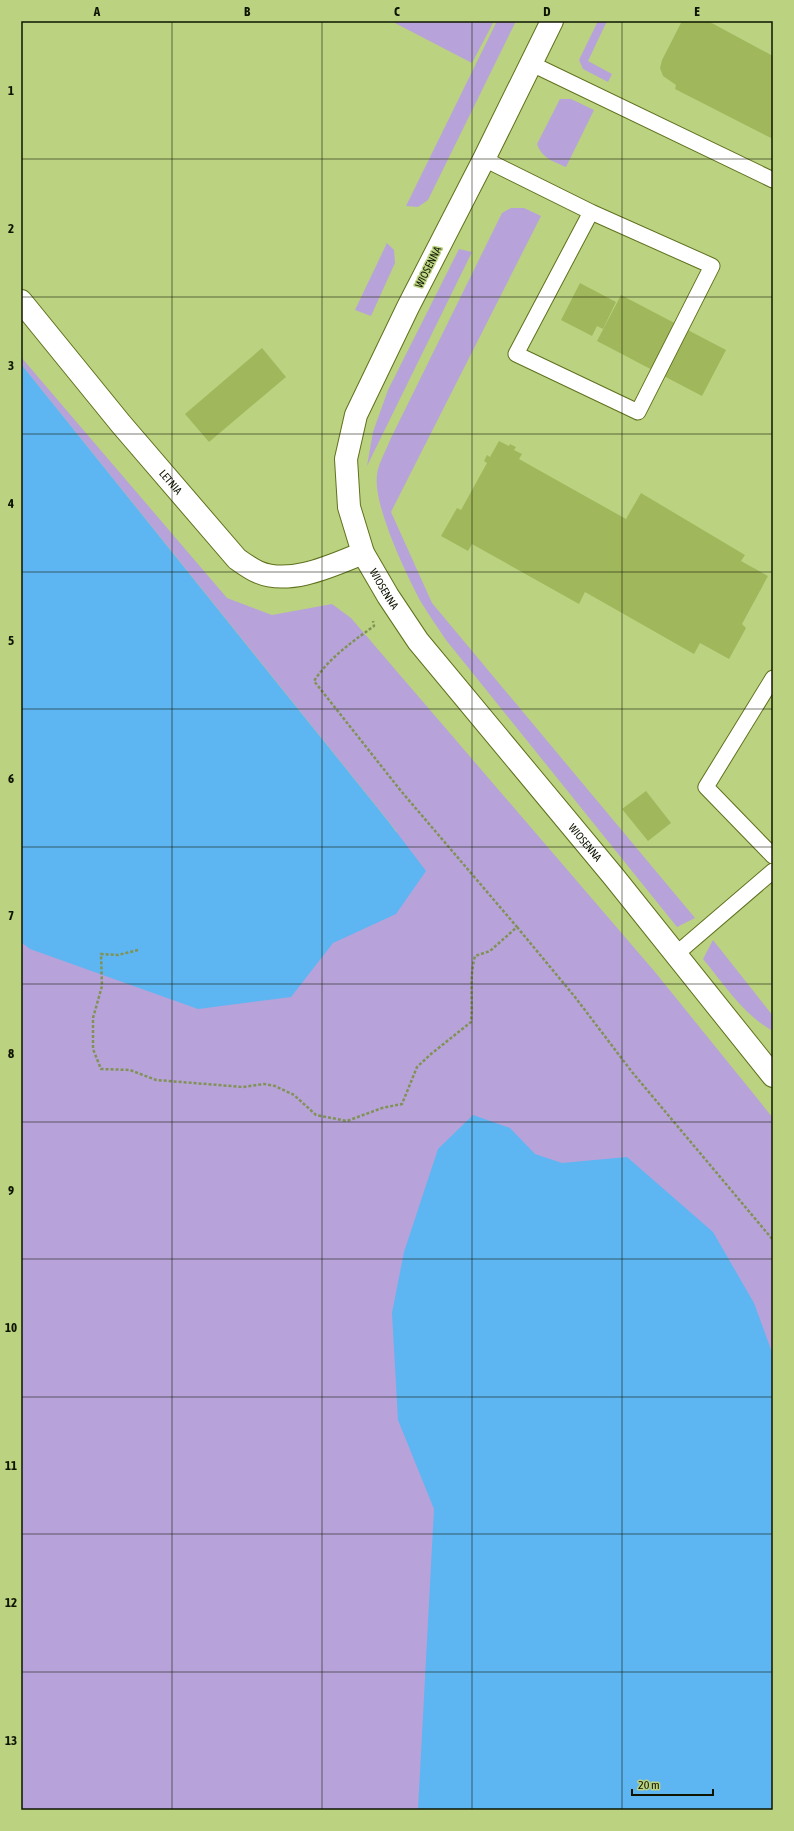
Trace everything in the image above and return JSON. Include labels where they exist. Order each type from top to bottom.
[{"type":"street","name":"WIOSENNA","points":[[552,21],[532,64],[408,307],[356,415],[346,459],[350,507],[363,553],[388,596],[418,641],[614,877],[675,955],[771,1069]]},
{"type":"street","name":"LETNIA","points":[[21,301],[121,424],[237,559],[259,572],[286,578],[329,567],[363,553]]},
{"type":"lane","points":[[532,64],[773,180]]},
{"type":"lane","points":[[484,159],[590,212],[712,266],[638,412],[516,354],[590,212]]},
{"type":"lane","points":[[773,678],[706,787],[773,856]]},
{"type":"lane","points":[[675,955],[773,871]]},
{"type":"path","points":[[370,615],[374,626],[342,649],[324,667],[314,682],[401,791],[575,997],[632,1072],[773,1240]]},
{"type":"path","points":[[138,950],[118,955],[101,954],[102,986],[93,1018],[93,1049],[101,1069],[130,1070],[156,1080],[243,1087],[264,1084],[275,1086],[294,1095],[316,1115],[347,1121],[382,1108],[402,1104],[417,1067],[430,1054],[471,1022],[473,1002],[471,983],[472,968],[475,956],[490,951],[517,927]]},
{"type":"shaded area","points":[[391,21],[494,21],[472,63]]},
{"type":"shaded area","points":[[497,21],[516,21],[428,200],[418,207],[406,206]]},
{"type":"shaded area","points":[[598,21],[607,21],[588,61],[612,74],[608,82],[583,69],[579,60]]},
{"type":"shaded area","points":[[560,99],[571,99],[594,110],[566,167],[545,156],[537,144]]},
{"type":"shaded area","points":[[511,208],[524,208],[541,216],[391,512],[432,603],[695,918],[677,927],[446,640],[421,602],[407,575],[385,521],[380,504],[377,488],[377,475],[380,462],[502,213]]},
{"type":"shaded area","points":[[387,243],[394,250],[395,263],[371,316],[355,310]]},
{"type":"shaded area","points":[[459,249],[472,252],[367,466],[373,432],[388,390]]},
{"type":"shaded area","points":[[21,357],[227,598],[272,615],[332,604],[351,618],[655,972],[773,1118],[773,1447],[468,1810],[21,1810],[21,925],[397,832],[21,364]]},
{"type":"shaded area","points":[[713,940],[773,1016],[773,1029],[771,1030],[761,1023],[742,1007],[703,959]]},
{"type":"water","points":[[21,364],[388,821],[426,871],[396,914],[333,943],[291,997],[198,1009],[30,949],[21,942]]},
{"type":"water","points":[[473,1115],[510,1128],[535,1154],[562,1163],[627,1157],[713,1232],[754,1303],[773,1355],[773,1810],[418,1810],[434,1509],[398,1420],[392,1313],[404,1252],[438,1149]]},
{"type":"building","points":[[682,21],[708,21],[773,56],[773,139],[675,89],[676,85],[663,76],[660,68],[662,60]]},
{"type":"building","points":[[580,283],[616,302],[603,329],[597,326],[592,336],[561,320]]},
{"type":"building","points":[[621,295],[726,350],[702,396],[597,341]]},
{"type":"building","points":[[262,348],[286,377],[209,442],[185,414]]},
{"type":"building","points":[[499,441],[509,446],[510,444],[516,447],[514,450],[522,454],[519,459],[626,519],[641,493],[745,555],[741,561],[768,576],[742,624],[746,628],[729,659],[700,643],[694,654],[585,592],[579,604],[472,544],[468,551],[441,536],[457,508],[461,510],[487,463],[484,461],[487,455],[490,457]]},
{"type":"building","points":[[646,791],[671,823],[648,841],[622,809]]}]
